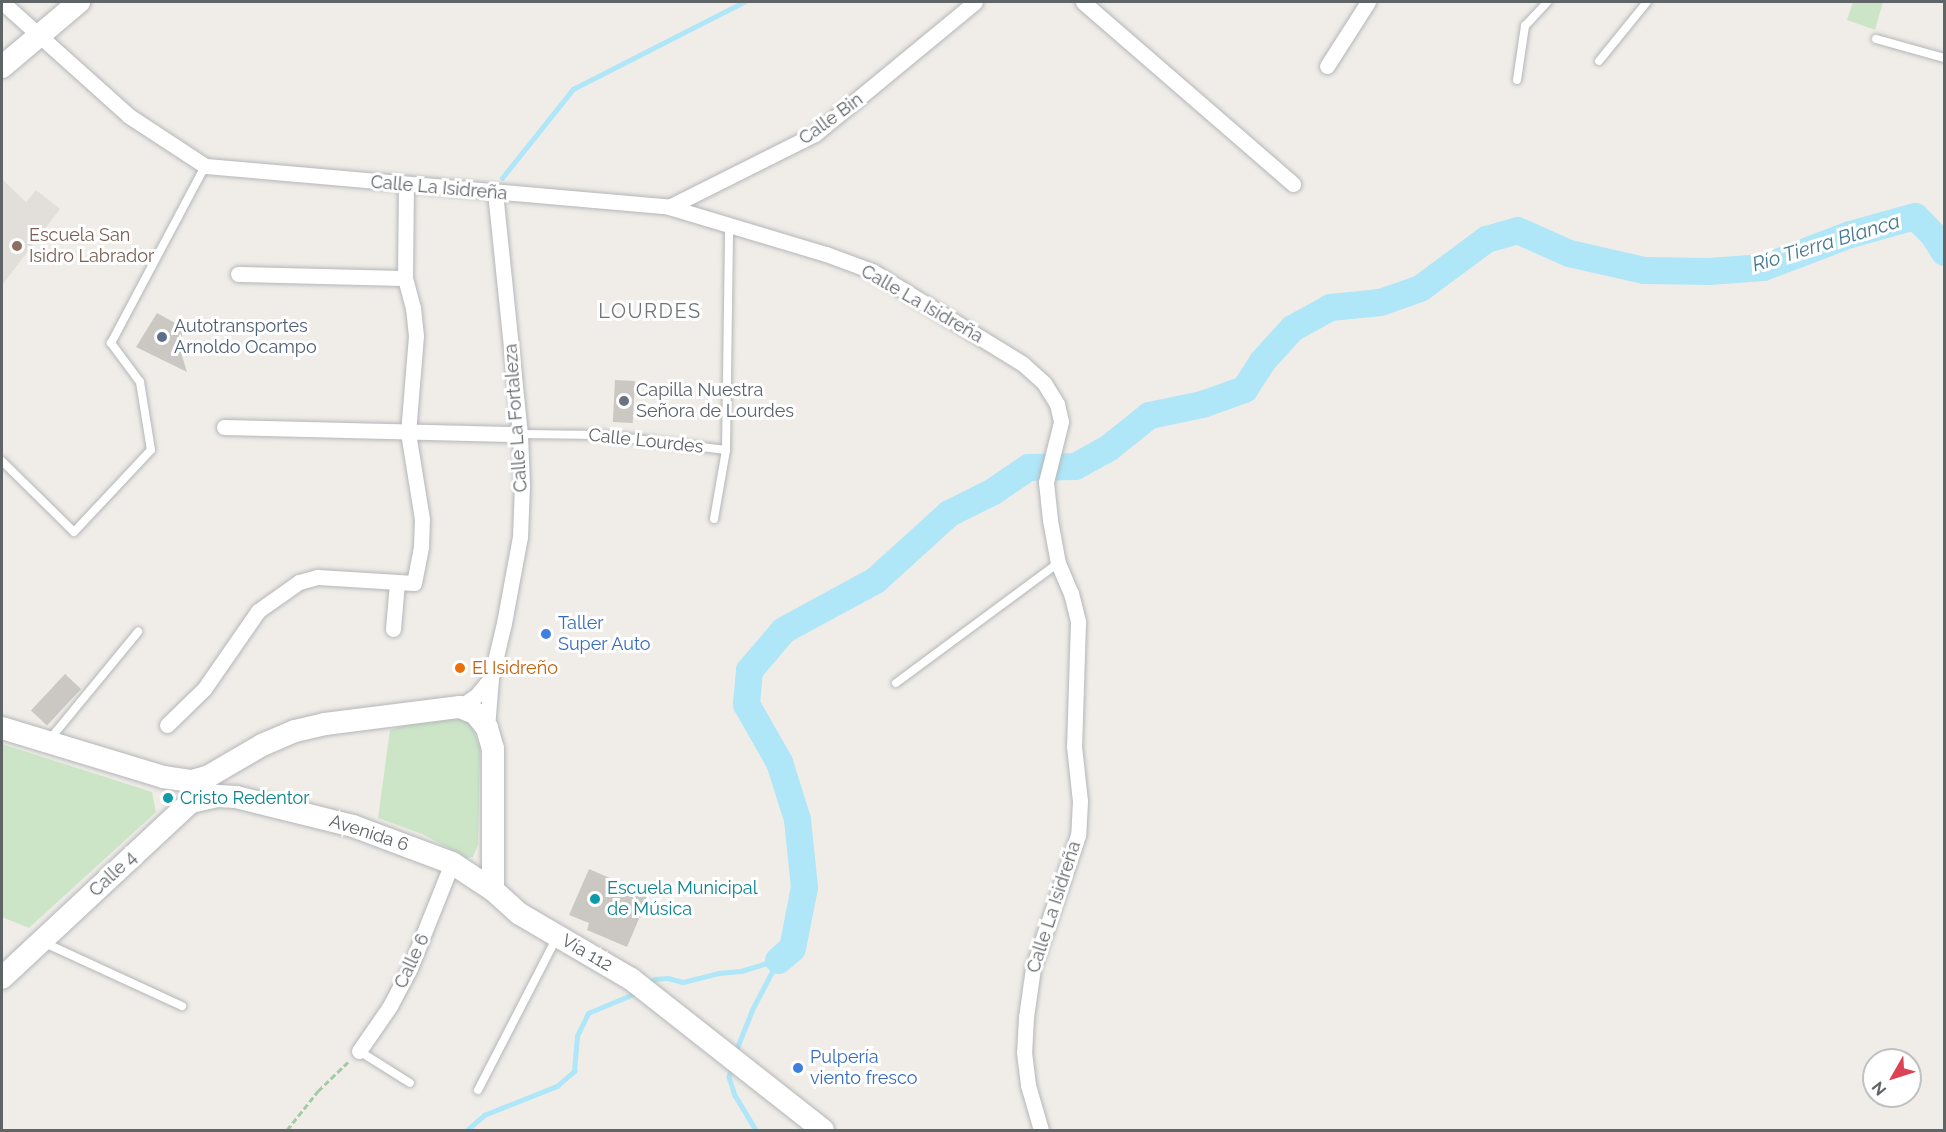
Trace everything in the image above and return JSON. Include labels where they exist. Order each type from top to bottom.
[{"type":"main road","points":[[2,67],[79,2]]},
{"type":"main road","points":[[179,781],[201,779],[226,768],[262,745],[295,731],[325,724],[474,716],[492,749],[493,890]]},
{"type":"main road","points":[[2,728],[179,781],[190,788],[191,802],[218,796],[236,797]]},
{"type":"main road","points":[[226,768],[225,780],[236,797]]},
{"type":"main road","name":"Avenida 6","points":[[236,797],[353,826],[452,863],[493,890]]},
{"type":"main road","name":"Calle 4","points":[[2,978],[191,802]]},
{"type":"main road","points":[[452,863],[477,865],[487,855],[493,844]]},
{"type":"main road","name":"Vía 112","points":[[493,890],[509,906],[631,978],[822,1131]]},
{"type":"street","name":"Calle La Isidreña","points":[[2,2],[41,34],[129,116],[205,166],[406,186],[669,207],[826,254],[872,271],[1023,364],[1044,384],[1057,404],[1061,422],[1046,482],[1058,563],[1071,593],[1078,622],[1074,746],[1080,801],[1078,835],[1033,968],[1026,1017],[1024,1052],[1028,1085],[1041,1131]]},
{"type":"street","name":"Calle Bin","points":[[669,207],[815,134],[975,2]]},
{"type":"street","points":[[1083,2],[1293,184]]},
{"type":"street","points":[[1327,66],[1368,2]]},
{"type":"street","points":[[167,725],[204,689],[258,611],[299,582],[318,577],[414,583],[421,546],[422,519],[408,433],[416,336],[413,308],[405,279],[406,186]]},
{"type":"street","name":"Calle La Fortaleza","points":[[474,716],[491,678],[520,537],[520,434],[495,192]]},
{"type":"street","points":[[238,274],[405,279]]},
{"type":"street","points":[[224,427],[520,434]]},
{"type":"street","points":[[393,629],[397,582]]},
{"type":"street","name":"Calle La Fortaleza","points":[[474,716],[476,696],[491,678]]},
{"type":"street","name":"Calle 6","points":[[359,1051],[390,1006],[410,968],[452,863]]},
{"type":"lane","points":[[1517,80],[1525,26],[1547,2]]},
{"type":"lane","points":[[1599,61],[1647,2]]},
{"type":"lane","points":[[1876,39],[1944,58]]},
{"type":"lane","points":[[2,461],[74,532],[151,450],[140,382],[111,343],[205,166]]},
{"type":"lane","name":"Calle Lourdes","points":[[520,434],[602,435],[726,450],[729,224]]},
{"type":"lane","points":[[714,519],[726,450]]},
{"type":"lane","points":[[896,683],[1058,563]]},
{"type":"lane","points":[[47,742],[138,632]]},
{"type":"lane","points":[[478,1090],[557,936]]},
{"type":"lane","points":[[41,941],[182,1006]]},
{"type":"lane","points":[[359,1051],[410,1083]]},
{"type":"path","points":[[287,1131],[318,1091],[359,1051]]},
{"type":"shaded area","name":"Escuela San Isidro Labrador","points":[[2,179],[26,202],[36,190],[60,209],[3,284]]},
{"type":"green space","points":[[1853,2],[1883,2],[1875,30],[1847,20]]},
{"type":"green space","points":[[461,719],[471,723],[480,748],[478,845],[473,857],[467,858],[422,834],[378,818],[390,730],[425,720]]},
{"type":"green space","points":[[2,744],[152,792],[156,812],[29,928],[2,917]]},
{"type":"building","name":"Autotransportes Arnoldo Ocampo","points":[[157,313],[184,328],[179,346],[187,372],[136,347]]},
{"type":"building","name":"Capilla Nuestra Señora de Lourdes","points":[[615,380],[635,381],[633,423],[613,422]]},
{"type":"building","points":[[65,674],[81,689],[47,726],[31,711]]},
{"type":"building","points":[[589,869],[649,895],[627,947],[587,930],[589,923],[569,915]]},
{"type":"waterway","points":[[502,178],[573,89],[744,2]]},
{"type":"waterway","name":"Río Tierra Blanca","points":[[778,960],[792,948],[804,887],[797,819],[779,762],[746,704],[749,670],[783,630],[875,580],[949,513],[993,491],[1028,467],[1075,466],[1109,447],[1149,415],[1202,404],[1244,389],[1262,361],[1292,328],[1330,307],[1380,302],[1420,288],[1486,239],[1517,230],[1569,253],[1644,270],[1709,271],[1763,267],[1850,234],[1915,216],[1934,236],[1944,252]]},
{"type":"waterway","points":[[647,984],[655,979],[668,978],[683,982],[718,973],[741,971],[778,960]]},
{"type":"waterway","points":[[735,1053],[752,1010],[778,960]]},
{"type":"waterway","points":[[467,1130],[484,1115],[557,1086],[574,1071],[577,1036],[588,1013],[636,993]]},
{"type":"waterway","points":[[732,1067],[729,1077],[735,1095],[756,1130]]},
{"type":"place","name":"Escuela San Isidro Labrador","points":[[17,246]]},
{"type":"place","name":"Autotransportes Arnoldo Ocampo","points":[[162,337]]},
{"type":"place","name":"Capilla Nuestra Señora de Lourdes","points":[[624,401]]},
{"type":"place","name":"Taller Super Auto","points":[[546,634]]},
{"type":"place","name":"El Isidreño","points":[[460,668]]},
{"type":"place","name":"Cristo Redentor","points":[[168,798]]},
{"type":"place","name":"Escuela Municipal de Música","points":[[595,899]]},
{"type":"place","name":"Pulpería viento fresco","points":[[798,1068]]},
{"type":"district","name":"LOURDES","points":[[650,311]]}]
